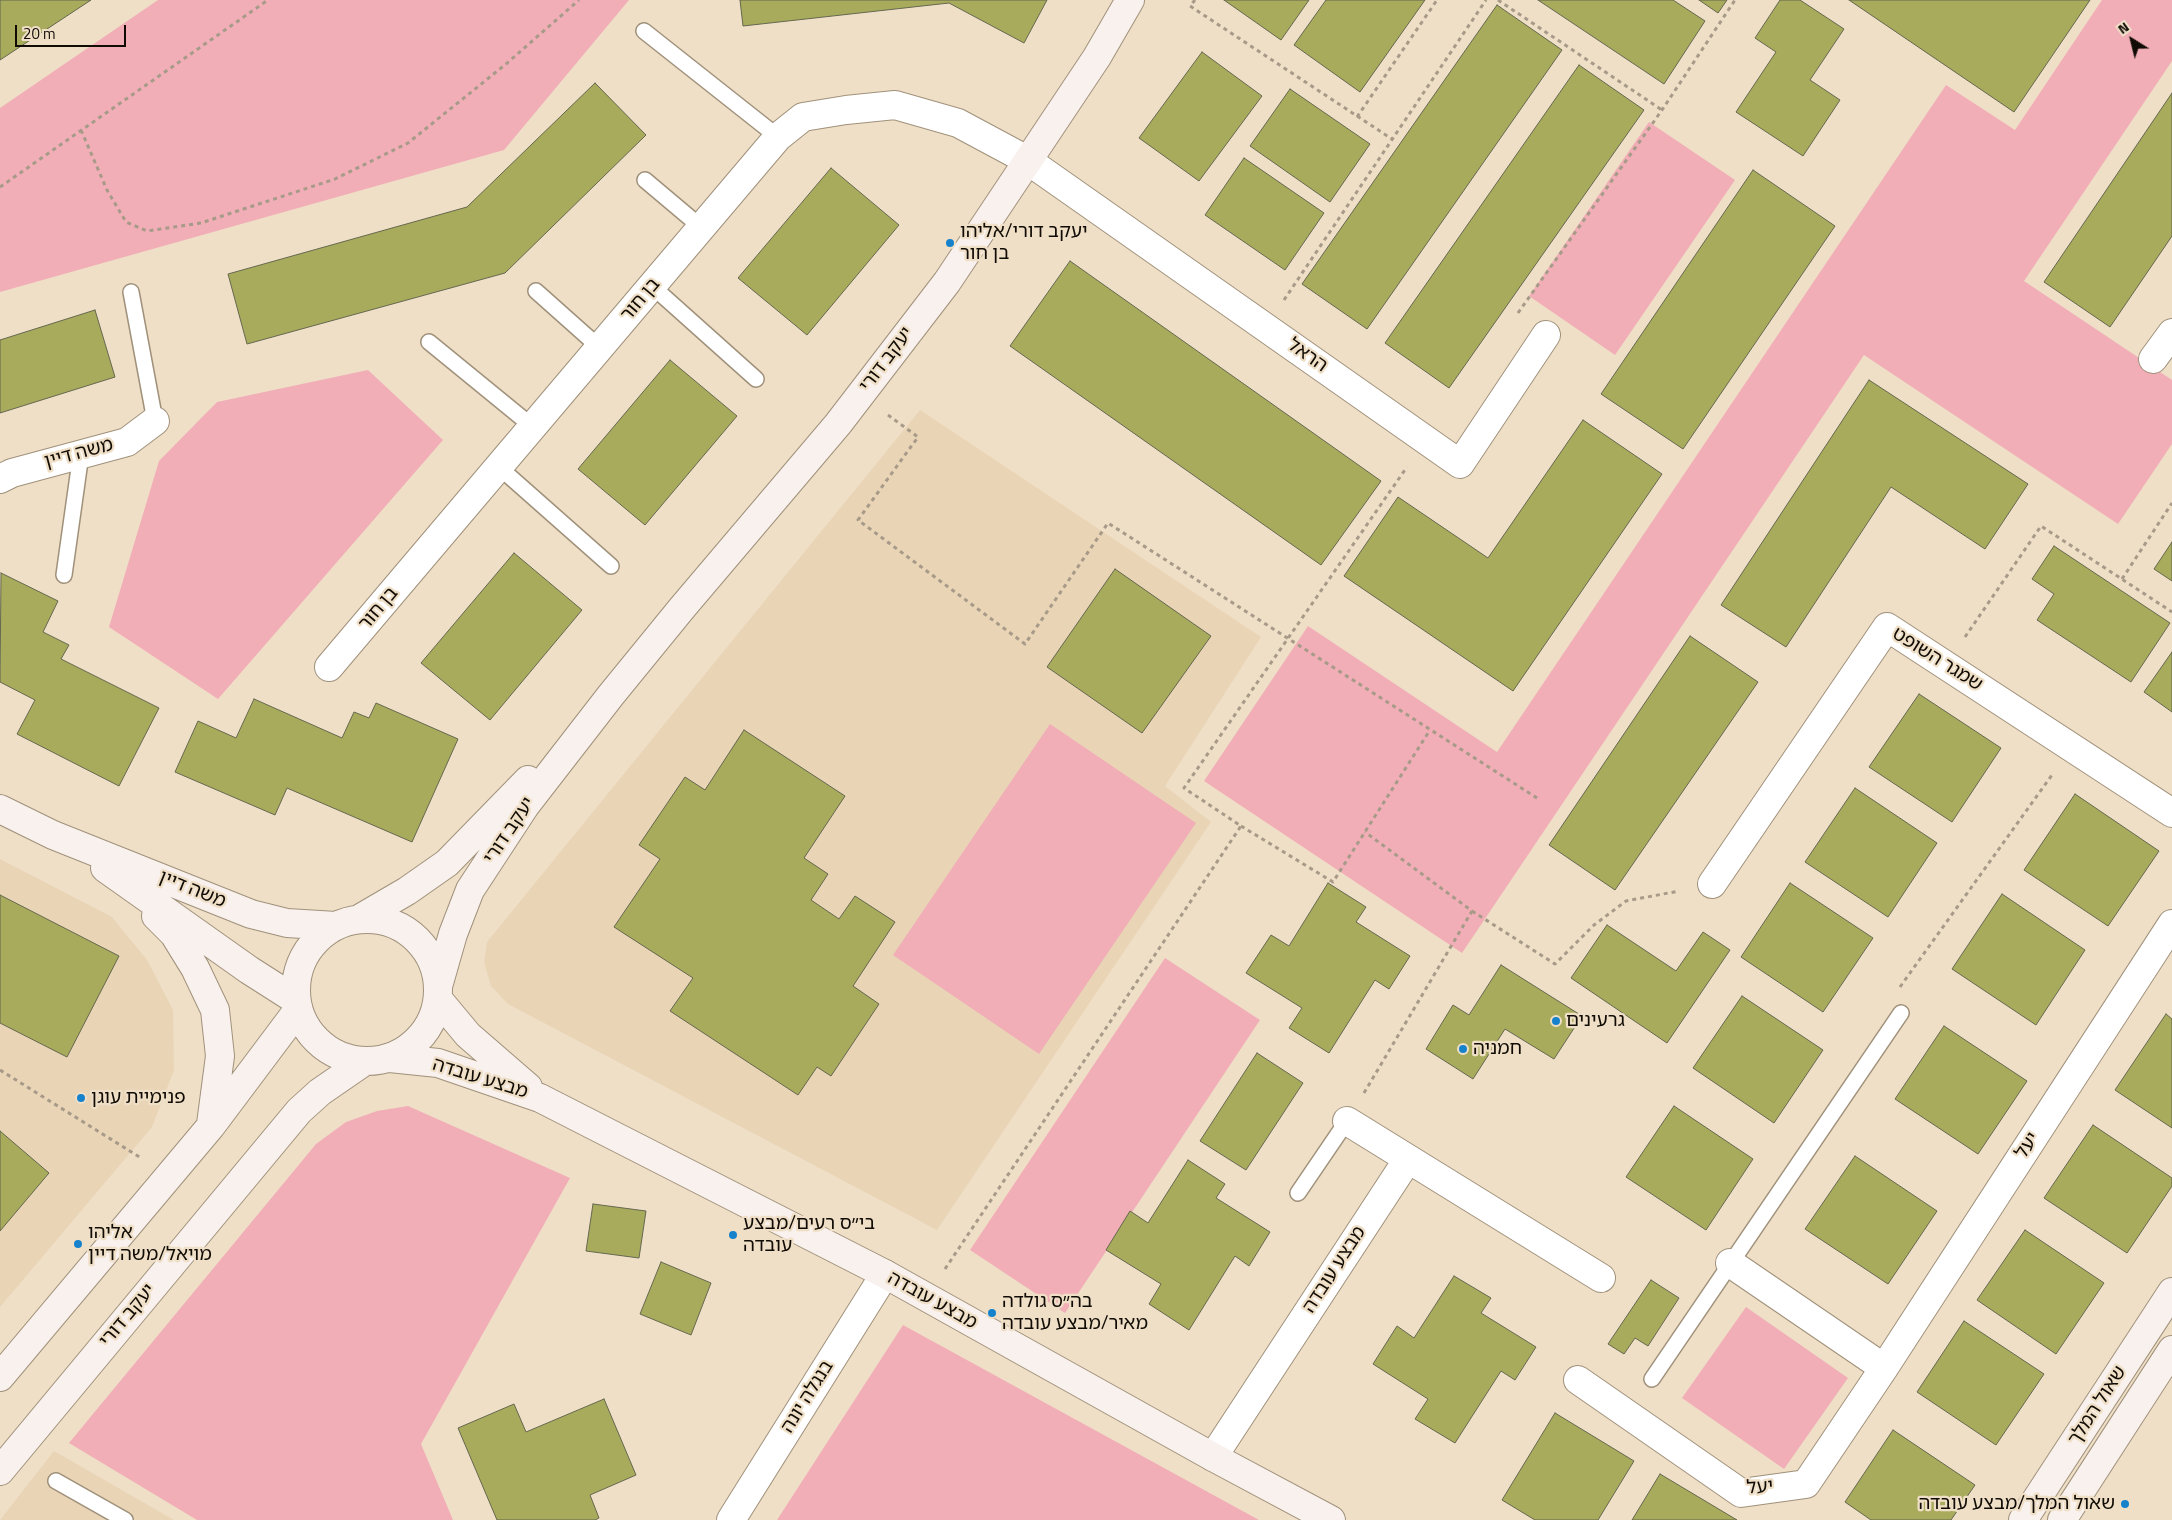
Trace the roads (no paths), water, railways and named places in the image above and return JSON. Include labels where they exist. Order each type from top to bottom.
[{"type":"street","name":"יעקב דורי","points":[[438,992],[453,934],[470,890],[526,806],[611,695],[682,608],[838,424],[947,282],[1097,57],[1130,0]]},
{"type":"street","name":"בן חור","points":[[329,667],[778,137],[803,117],[896,105],[958,123],[1027,160]]},
{"type":"street","name":"הראל","points":[[1027,160],[1460,464],[1546,335]]},
{"type":"street","points":[[2153,359],[2172,333]]},
{"type":"street","name":"משה דיין","points":[[0,479],[12,473],[127,442],[155,421]]},
{"type":"street","name":"שמגר השופט","points":[[1712,884],[1887,627],[2172,813]]},
{"type":"street","name":"יעקב דורי","points":[[348,922],[408,891],[447,863],[611,695]]},
{"type":"street","name":"משה דיין","points":[[0,808],[53,835],[251,914],[287,923],[348,922]]},
{"type":"street","name":"משה דיין","points":[[53,835],[120,878],[297,1005]]},
{"type":"street","points":[[120,878],[174,934],[195,968],[216,1010],[220,1056],[211,1126]]},
{"type":"street","points":[[382,920],[393,923],[412,934],[428,952],[433,961],[438,992],[433,1018],[420,1038],[411,1047],[378,1060],[343,1058],[324,1047],[308,1030],[297,1005],[297,978],[304,956],[317,938],[348,922],[382,920]]},
{"type":"street","name":"יעל","points":[[1578,1380],[1741,1493],[1806,1484],[1884,1368],[2172,924]]},
{"type":"street","name":"מבצע עובדה","points":[[438,992],[468,1035],[496,1062],[540,1098]]},
{"type":"street","points":[[0,1377],[211,1126],[297,1005]]},
{"type":"street","name":"יעקב דורי","points":[[0,1471],[299,1111],[320,1092],[378,1060]]},
{"type":"street","name":"מבצע עובדה","points":[[378,1060],[438,1063],[540,1098],[885,1274],[1331,1520]]},
{"type":"street","points":[[1347,1121],[1601,1278]]},
{"type":"street","name":"מבצע עובדה","points":[[1214,1457],[1408,1159]]},
{"type":"street","points":[[1730,1264],[1884,1368]]},
{"type":"street","name":"בנגלה יונה","points":[[731,1520],[885,1274]]},
{"type":"street","name":"שאול המלך","points":[[2023,1520],[2172,1292]]},
{"type":"street","name":"שאול המלך","points":[[2062,1520],[2172,1350]]},
{"type":"lane","points":[[644,31],[778,137]]},
{"type":"lane","points":[[645,180],[702,228]]},
{"type":"lane","points":[[652,286],[756,379]]},
{"type":"lane","points":[[131,292],[155,421]]},
{"type":"lane","points":[[536,292],[600,348]]},
{"type":"lane","points":[[429,342],[533,427]]},
{"type":"lane","points":[[64,575],[80,454]]},
{"type":"lane","points":[[499,467],[612,566]]},
{"type":"lane","points":[[1652,1378],[1901,1013]]},
{"type":"lane","points":[[1298,1193],[1347,1121]]},
{"type":"lane","points":[[56,1481],[125,1520]]},
{"type":"place","name":"יעקב דורי/אליהו בן חור","points":[[950,243]]},
{"type":"place","name":"גרעינים","points":[[1556,1021]]},
{"type":"place","name":"חמניה","points":[[1463,1049]]},
{"type":"place","name":"פנימיית עוגן","points":[[81,1098]]},
{"type":"place","name":"בי״ס רעים/מבצע עובדה","points":[[733,1235]]},
{"type":"place","name":"אליהו מויאל/משה דיין","points":[[78,1244]]},
{"type":"place","name":"בה״ס גולדה מאיר/מבצע עובדה","points":[[992,1313]]},
{"type":"place","name":"שאול המלך/מבצע עובדה","points":[[2125,1504]]}]
